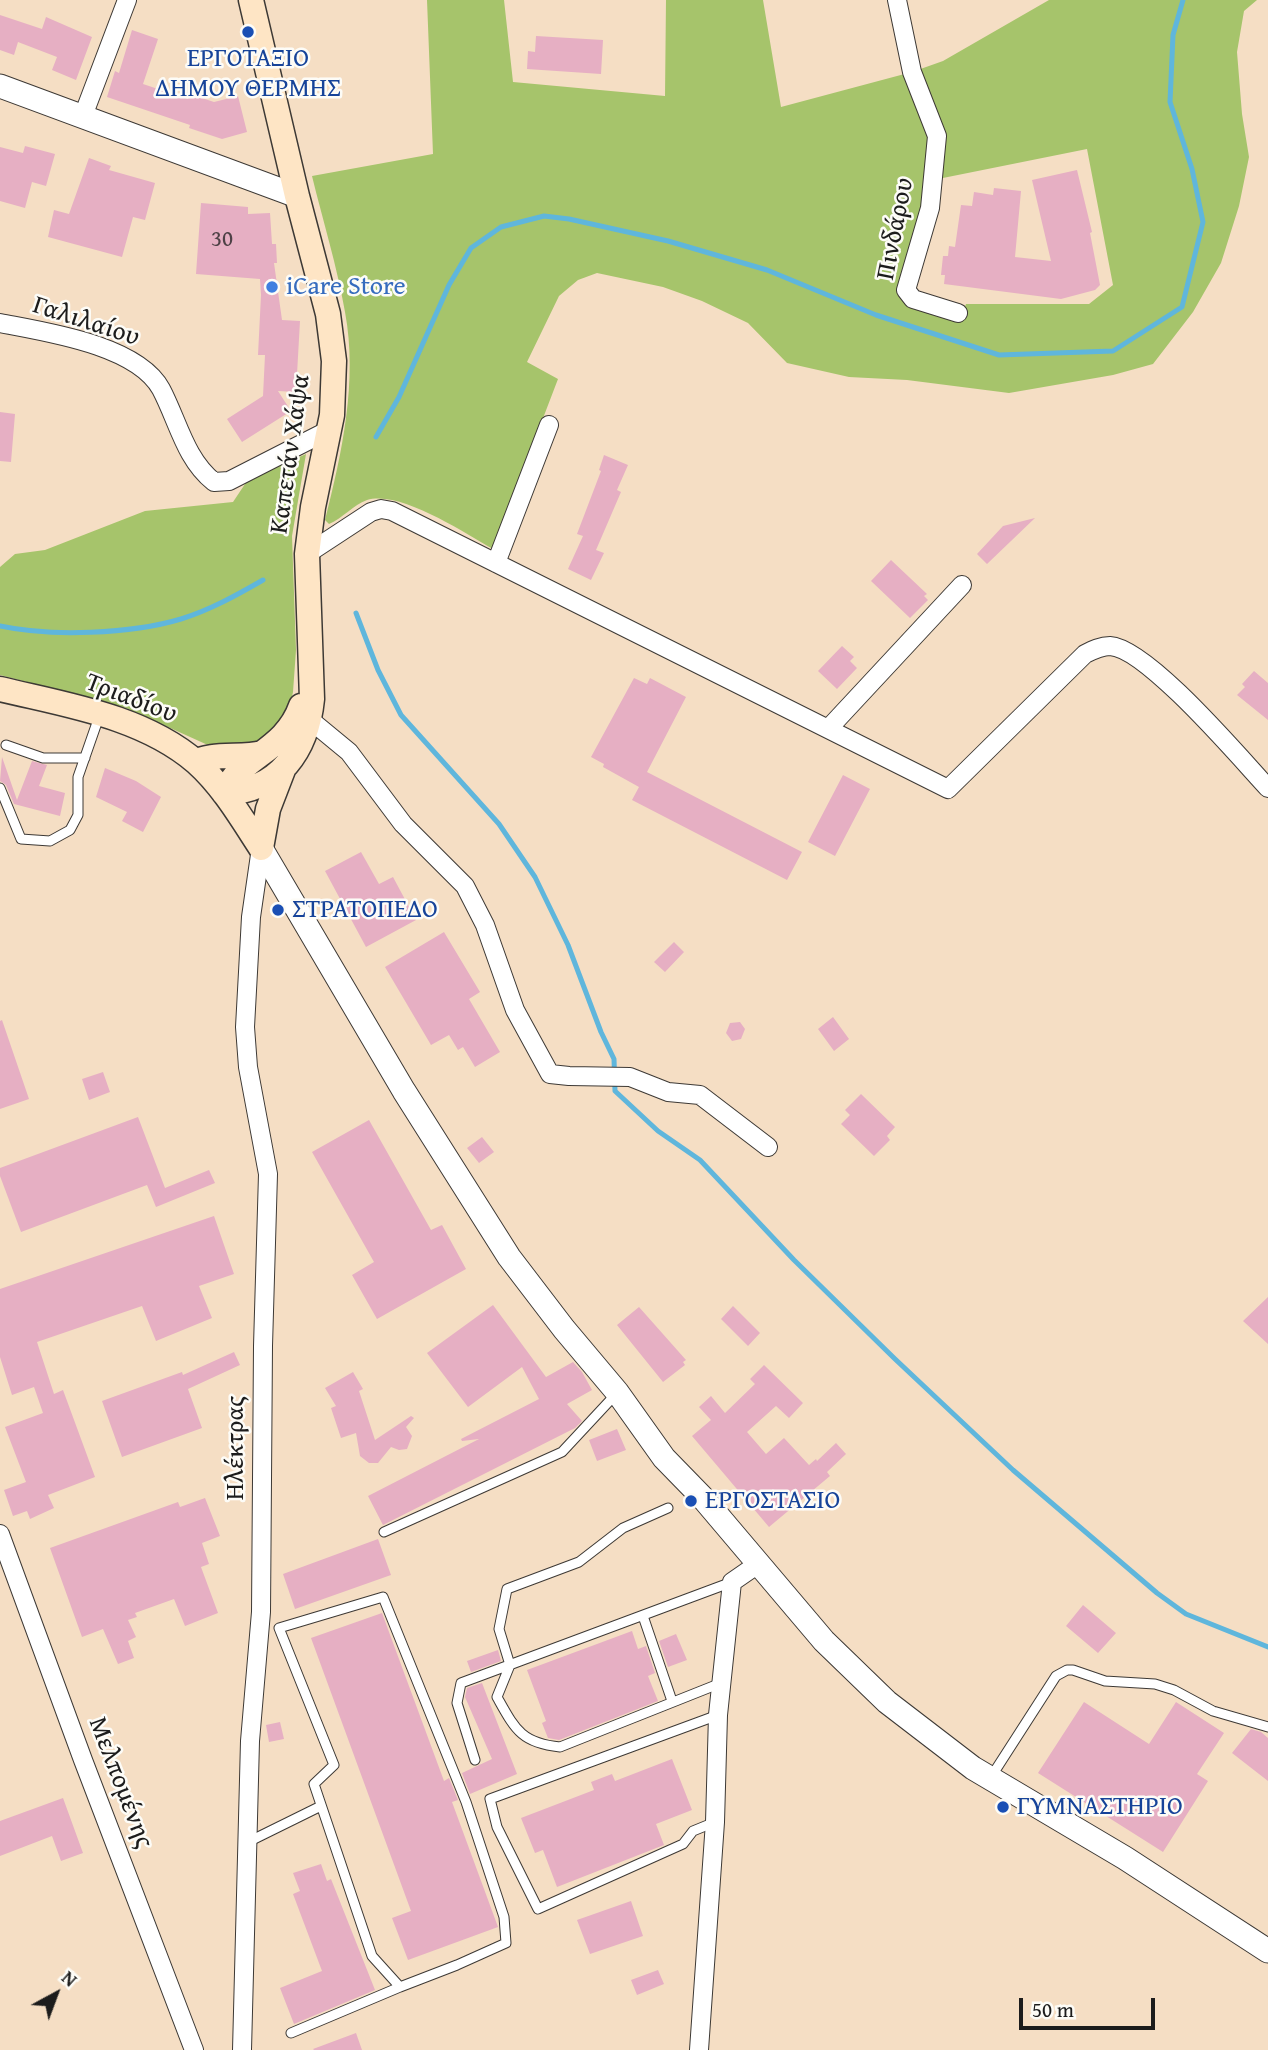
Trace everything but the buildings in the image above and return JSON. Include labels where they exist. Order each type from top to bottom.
[{"type":"main road","name":"Καπετάν Χάψα","points":[[224,793],[248,790],[283,770],[298,748],[309,719],[312,699],[307,554],[313,507],[329,430],[334,377],[328,314],[251,0]]},
{"type":"main road","name":"Καπετάν Χάψα","points":[[224,793],[232,779],[282,738],[295,721],[310,674]]},
{"type":"main road","name":"Τριαδίου","points":[[0,689],[100,714],[150,733],[196,762],[224,793],[261,848]]},
{"type":"main road","points":[[196,762],[206,757],[244,757],[266,752]]},
{"type":"main road","points":[[261,848],[268,809],[283,770]]},
{"type":"street","points":[[83,116],[127,0]]},
{"type":"street","name":"Πινδάρου","points":[[897,0],[912,72],[937,136],[930,208],[906,290],[913,299],[958,313]]},
{"type":"street","points":[[0,86],[297,196]]},
{"type":"street","name":"Γαλιλαίου","points":[[0,323],[81,342],[120,355],[141,366],[161,389],[180,434],[196,461],[209,478],[218,483],[229,481],[329,430]]},
{"type":"street","points":[[496,563],[549,425]]},
{"type":"street","points":[[307,554],[371,512],[380,509],[392,511],[948,789],[1085,654],[1112,646],[1128,652],[1175,690],[1268,788]]},
{"type":"street","points":[[828,729],[962,585]]},
{"type":"street","points":[[309,719],[349,752],[403,824],[465,886],[485,926],[515,1010],[550,1074],[630,1077],[668,1092],[700,1095],[768,1147]]},
{"type":"street","points":[[261,848],[404,1091],[509,1257],[617,1392],[664,1458],[702,1497],[816,1632],[870,1686],[926,1733],[990,1778],[1125,1858],[1268,1951]]},
{"type":"street","name":"Ηλέκτρας","points":[[242,2050],[250,1741],[261,1612],[262,1346],[268,1174],[248,1067],[245,1027],[251,917],[261,848]]},
{"type":"street","name":"Μελπομένης","points":[[0,1534],[194,2050]]},
{"type":"street","points":[[699,2050],[715,1822],[718,1715],[732,1583],[758,1564]]},
{"type":"lane","points":[[0,788],[21,839],[50,841],[70,831],[78,815],[78,777],[100,714]]},
{"type":"lane","points":[[5,745],[43,758],[85,758]]},
{"type":"lane","points":[[384,1532],[562,1452],[617,1392]]},
{"type":"lane","points":[[668,1508],[623,1528],[579,1562],[507,1589],[499,1629],[510,1665],[497,1697],[516,1729],[538,1745],[560,1747],[721,1683]]},
{"type":"lane","points":[[475,1760],[457,1703],[461,1683],[732,1583]]},
{"type":"lane","points":[[290,2033],[457,1965],[506,1943],[504,1917],[466,1802],[383,1597],[279,1628],[334,1765],[314,1784],[321,1807],[372,1956],[401,1987]]},
{"type":"lane","points":[[643,1616],[672,1701]]},
{"type":"lane","points":[[990,1778],[1056,1676],[1067,1670],[1079,1671],[1105,1681],[1145,1682],[1162,1686],[1213,1711],[1268,1727]]},
{"type":"lane","points":[[715,1822],[693,1831],[683,1844],[538,1909],[497,1827],[490,1798],[718,1715]]},
{"type":"lane","points":[[248,1842],[321,1807]]},
{"type":"green space","points":[[427,0],[504,0],[513,82],[665,96],[666,0],[763,0],[781,107],[912,72],[943,61],[1049,0],[1257,0],[1244,11],[1237,52],[1249,157],[1239,206],[1221,263],[1193,312],[1153,364],[1113,375],[1009,393],[907,380],[849,377],[787,363],[748,323],[702,301],[663,287],[597,273],[578,280],[559,296],[527,362],[558,379],[493,549],[431,514],[396,501],[367,500],[329,524],[325,520],[342,443],[350,364],[342,295],[312,176],[433,154]],"holes":[[[1087,149],[1113,285],[1089,304],[966,304],[961,317],[939,316],[898,294],[922,208],[923,182]]]},
{"type":"green space","points":[[306,454],[292,536],[296,650],[293,692],[289,710],[261,745],[210,746],[126,708],[0,675],[0,567],[15,554],[45,550],[145,511],[233,502],[247,481]]},
{"type":"waterway","points":[[376,437],[399,397],[449,285],[471,248],[501,227],[544,216],[668,241],[767,270],[876,315],[999,355],[1113,351],[1182,307],[1203,222],[1192,169],[1170,102],[1173,35],[1183,0]]},
{"type":"waterway","points":[[0,626],[66,633],[139,628],[192,615],[263,580]]},
{"type":"waterway","points":[[356,613],[378,670],[401,715],[499,824],[535,877],[568,945],[614,1059],[615,1091],[658,1131],[700,1160],[794,1260],[1013,1470],[1157,1593],[1186,1614],[1268,1647]]},
{"type":"place","name":"ΕΡΓΟΤΑΞΙΟ ΔΗΜΟΥ ΘΕΡΜΗΣ","points":[[248,32]]},
{"type":"place","name":"iCare Store","points":[[272,287]]},
{"type":"place","name":"ΣΤΡΑΤΟΠΕΔΟ","points":[[278,910]]},
{"type":"place","name":"ΕΡΓΟΣΤΑΣΙΟ","points":[[691,1501]]},
{"type":"place","name":"ΓΥΜΝΑΣΤΗΡΙΟ","points":[[1003,1807]]}]
